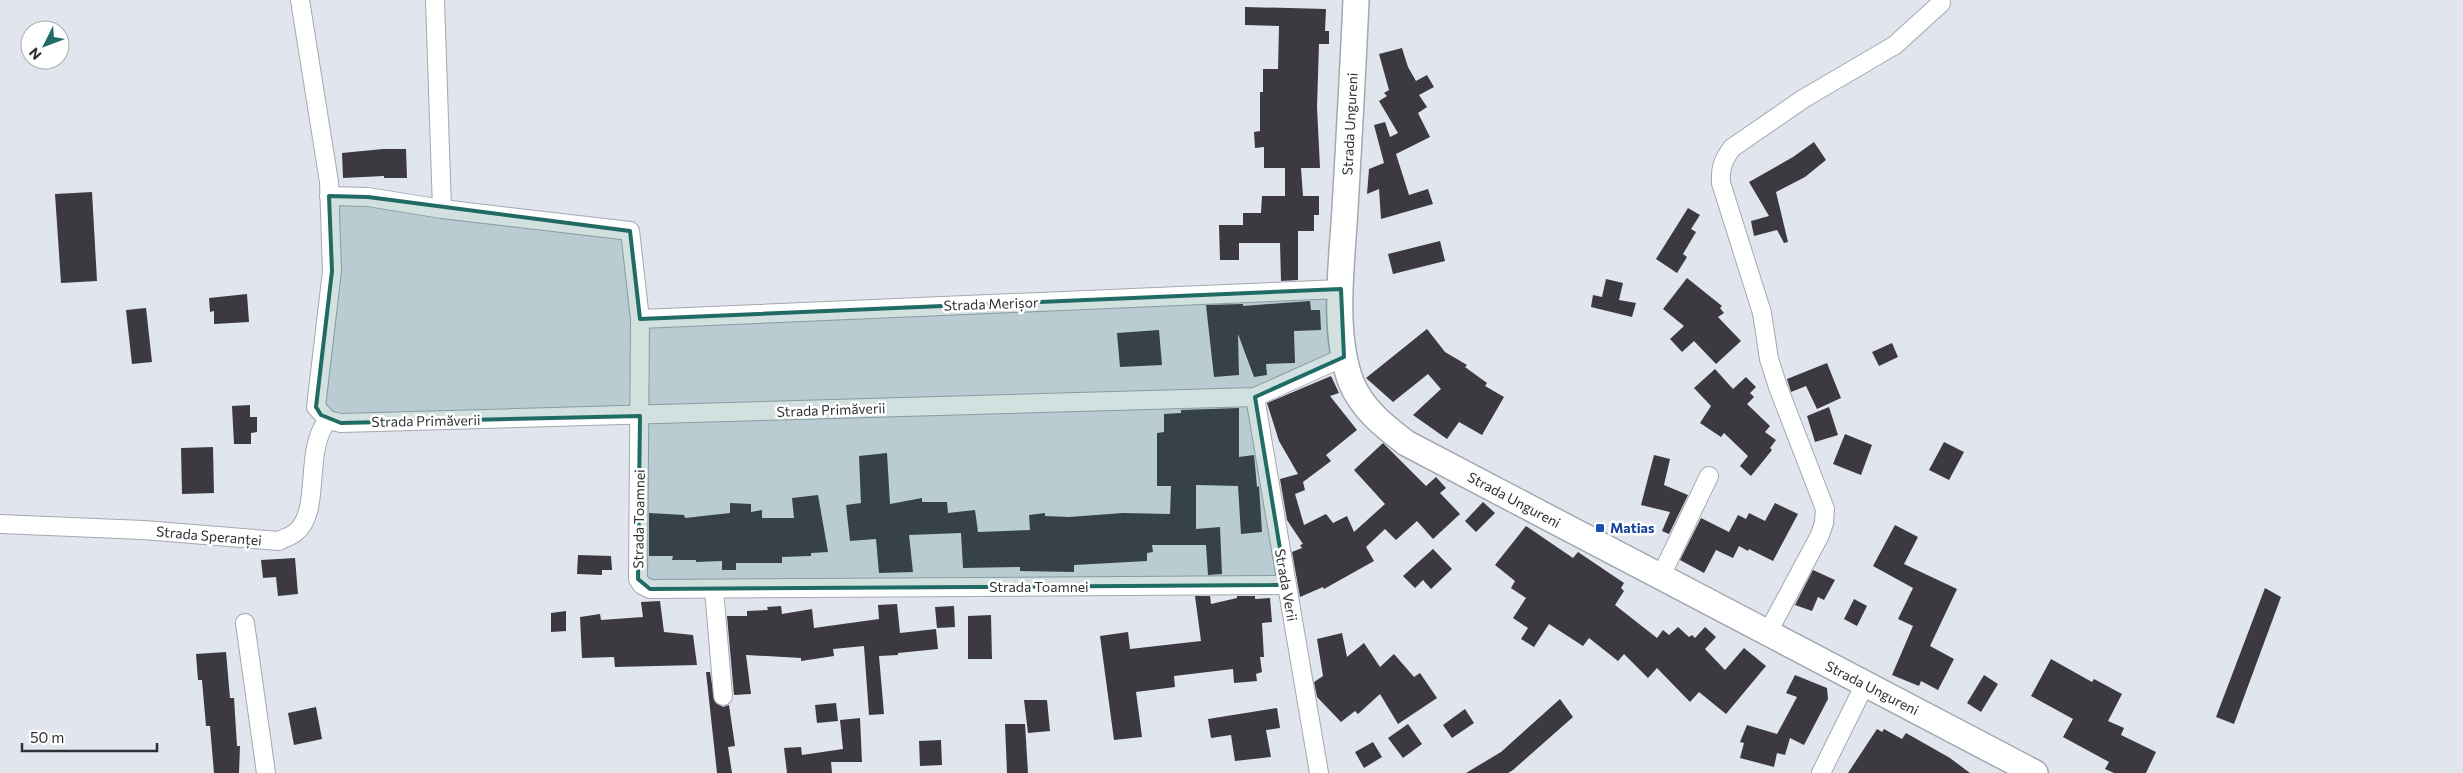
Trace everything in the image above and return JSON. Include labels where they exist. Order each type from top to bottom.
[{"type":"main road","name":"Strada Ungureni","points":[[1356,0],[1341,289],[1344,358],[1352,383],[1364,406],[1384,426],[1406,443],[1660,578],[2035,773]]},
{"type":"street","points":[[300,0],[329,182],[332,271],[316,407],[328,420]]},
{"type":"street","points":[[435,0],[442,209]]},
{"type":"street","points":[[1767,634],[1820,535],[1825,509],[1769,359],[1762,313],[1721,183],[1720,169],[1732,148],[1803,99],[1895,45],[1941,3]]},
{"type":"street","name":"Strada Toamnei","points":[[329,196],[368,197],[442,209],[630,231],[640,318],[638,579],[642,585],[650,589],[1286,585]]},
{"type":"street","name":"Strada Merișor","points":[[640,318],[1341,289]]},
{"type":"street","name":"Strada Primăverii","points":[[328,420],[341,423],[640,416],[1255,397],[1344,358]]},
{"type":"street","name":"Strada Verii","points":[[1255,397],[1319,773]]},
{"type":"street","name":"Strada Speranței","points":[[0,524],[143,530],[279,541],[297,532],[302,524],[308,508],[318,437],[328,420]]},
{"type":"street","points":[[1660,578],[1709,476]]},
{"type":"street","points":[[714,589],[723,696]]},
{"type":"street","points":[[245,622],[266,773]]},
{"type":"street","points":[[1821,773],[1865,684]]},
{"type":"highlighted area","points":[[329,196],[368,197],[630,231],[640,319],[1341,289],[1344,357],[1255,397],[1286,585],[650,589],[638,579],[640,416],[341,423],[321,415],[316,407],[332,271]]},
{"type":"building","points":[[1245,7],[1326,9],[1325,31],[1329,31],[1329,44],[1319,44],[1317,107],[1320,168],[1301,168],[1303,196],[1319,196],[1319,215],[1314,215],[1314,231],[1298,231],[1298,280],[1281,281],[1280,243],[1239,243],[1239,260],[1220,260],[1219,225],[1243,225],[1243,213],[1261,213],[1262,196],[1285,196],[1285,168],[1264,168],[1264,147],[1255,148],[1254,132],[1260,131],[1260,92],[1263,92],[1263,69],[1278,69],[1279,26],[1245,25]]},
{"type":"building","points":[[1402,48],[1408,67],[1416,81],[1427,75],[1434,87],[1419,95],[1427,107],[1418,113],[1430,137],[1396,154],[1409,195],[1428,189],[1433,204],[1381,219],[1379,189],[1367,194],[1369,169],[1384,163],[1374,125],[1385,122],[1390,137],[1398,133],[1379,101],[1387,96],[1384,93],[1389,90],[1379,54]]},
{"type":"building","points":[[1814,142],[1826,160],[1805,177],[1776,192],[1788,242],[1784,243],[1777,230],[1754,236],[1751,221],[1769,216],[1749,182],[1793,157]]},
{"type":"building","points":[[406,149],[407,178],[384,178],[384,176],[343,178],[342,153]]},
{"type":"building","points":[[92,192],[97,281],[61,283],[55,194]]},
{"type":"building","points":[[1688,208],[1700,215],[1691,229],[1696,232],[1683,254],[1687,257],[1677,273],[1656,259]]},
{"type":"building","points":[[1440,241],[1445,261],[1393,274],[1388,254]]},
{"type":"building","points":[[1687,278],[1722,306],[1720,308],[1724,313],[1718,317],[1741,341],[1716,364],[1694,341],[1682,352],[1670,339],[1684,326],[1663,309]]},
{"type":"building","points":[[1606,279],[1623,283],[1619,300],[1636,303],[1632,317],[1591,307],[1593,295],[1602,297]]},
{"type":"building","points":[[247,294],[249,322],[214,324],[214,311],[210,312],[209,298]]},
{"type":"building","points":[[1310,301],[1311,310],[1320,310],[1321,330],[1294,331],[1295,363],[1266,364],[1267,375],[1254,377],[1238,334],[1239,375],[1214,377],[1206,305],[1243,304],[1243,306]]},
{"type":"building","points":[[146,308],[152,362],[132,364],[126,310]]},
{"type":"building","points":[[1427,329],[1445,352],[1467,365],[1465,367],[1487,383],[1485,386],[1504,397],[1482,435],[1459,422],[1447,439],[1413,415],[1441,389],[1428,374],[1393,402],[1366,378]]},
{"type":"building","points":[[1159,330],[1162,365],[1120,367],[1117,333]]},
{"type":"building","points":[[1892,343],[1898,357],[1879,366],[1872,352]]},
{"type":"building","points":[[1827,363],[1841,398],[1817,409],[1806,386],[1791,392],[1787,379]]},
{"type":"building","points":[[1715,369],[1733,389],[1746,377],[1756,387],[1750,393],[1754,397],[1747,404],[1770,426],[1765,432],[1776,440],[1770,448],[1772,450],[1751,476],[1740,466],[1748,456],[1724,433],[1721,437],[1700,423],[1711,406],[1694,388]]},
{"type":"building","points":[[1331,376],[1339,393],[1330,396],[1357,430],[1326,455],[1331,461],[1303,482],[1305,490],[1295,494],[1304,525],[1326,514],[1333,523],[1347,516],[1354,532],[1385,504],[1354,470],[1383,443],[1426,486],[1436,477],[1446,488],[1440,493],[1460,514],[1433,539],[1417,521],[1396,540],[1385,529],[1366,547],[1374,561],[1324,589],[1323,587],[1300,597],[1292,552],[1302,548],[1300,545],[1303,544],[1287,520],[1280,479],[1298,474],[1279,441],[1267,403]]},
{"type":"building","points":[[250,405],[250,417],[257,417],[257,432],[251,433],[251,444],[234,444],[232,406]]},
{"type":"building","points":[[1829,407],[1838,435],[1815,442],[1807,416]]},
{"type":"building","points":[[1239,408],[1239,457],[1254,455],[1257,487],[1259,486],[1262,532],[1241,534],[1238,486],[1196,485],[1196,529],[1220,527],[1222,574],[1208,575],[1206,545],[1152,545],[1153,552],[1147,553],[1147,561],[1074,565],[1074,572],[1020,571],[1020,567],[963,568],[961,533],[909,535],[913,572],[879,573],[876,539],[850,541],[846,505],[861,503],[859,456],[887,453],[890,504],[922,498],[922,502],[947,502],[948,513],[975,510],[978,532],[1030,530],[1029,515],[1045,513],[1045,516],[1069,517],[1123,513],[1170,514],[1171,486],[1157,486],[1157,433],[1164,432],[1164,414],[1181,413],[1181,410]]},
{"type":"building","points":[[1845,434],[1872,445],[1861,475],[1833,464]]},
{"type":"building","points":[[1944,442],[1964,452],[1949,480],[1929,470]]},
{"type":"building","points":[[213,447],[214,493],[182,494],[181,448]]},
{"type":"building","points":[[1654,455],[1670,459],[1664,485],[1688,495],[1669,534],[1662,531],[1670,512],[1641,505]]},
{"type":"building","points":[[818,495],[828,552],[811,553],[811,556],[782,557],[782,563],[736,563],[736,570],[722,570],[722,561],[696,562],[696,560],[672,560],[673,556],[649,556],[649,513],[684,515],[685,518],[730,513],[730,503],[751,504],[751,512],[762,510],[762,518],[794,518],[792,498]]},
{"type":"building","points":[[1483,502],[1495,513],[1476,532],[1465,521]]},
{"type":"building","points":[[1775,503],[1798,514],[1773,561],[1739,546],[1733,558],[1716,550],[1704,573],[1680,560],[1701,518],[1729,532],[1738,515],[1746,519],[1749,513],[1765,521]]},
{"type":"building","points":[[1895,525],[1918,537],[1904,564],[1957,589],[1930,646],[1954,659],[1938,690],[1921,681],[1919,686],[1892,675],[1913,626],[1898,619],[1913,588],[1873,566]]},
{"type":"building","points":[[1526,526],[1573,558],[1578,552],[1624,583],[1621,588],[1624,591],[1615,605],[1657,638],[1663,630],[1669,635],[1678,627],[1689,637],[1692,635],[1695,638],[1705,627],[1716,637],[1705,649],[1725,670],[1744,648],[1766,666],[1726,714],[1699,692],[1690,702],[1657,668],[1648,678],[1624,654],[1618,661],[1589,638],[1583,646],[1549,624],[1534,647],[1521,639],[1528,628],[1513,618],[1526,598],[1511,588],[1515,581],[1495,565]]},
{"type":"building","points":[[1433,549],[1452,569],[1431,589],[1423,580],[1415,588],[1403,576]]},
{"type":"building","points":[[578,555],[611,556],[612,570],[602,570],[602,575],[577,574]]},
{"type":"building","points":[[295,558],[298,594],[278,596],[276,577],[263,578],[261,560]]},
{"type":"building","points":[[1813,570],[1835,580],[1824,600],[1818,597],[1812,611],[1795,605]]},
{"type":"building","points":[[2265,588],[2281,597],[2234,724],[2216,717]]},
{"type":"building","points":[[1195,596],[1210,596],[1211,604],[1237,598],[1237,596],[1255,596],[1255,599],[1270,598],[1272,622],[1262,623],[1264,657],[1260,657],[1262,672],[1256,674],[1257,681],[1234,683],[1233,669],[1174,676],[1175,687],[1136,692],[1142,737],[1114,740],[1100,636],[1128,632],[1130,649],[1201,641]]},
{"type":"building","points":[[1854,599],[1867,606],[1857,626],[1844,619]]},
{"type":"building","points":[[660,601],[664,632],[693,635],[697,665],[615,667],[614,657],[582,658],[580,617],[600,614],[601,620],[643,617],[641,602]]},
{"type":"building","points":[[897,604],[900,633],[936,629],[938,649],[879,656],[884,714],[869,715],[864,646],[833,649],[834,656],[801,661],[801,658],[746,655],[751,694],[734,695],[727,616],[747,616],[747,611],[768,610],[767,607],[781,606],[782,614],[812,609],[814,628],[879,619],[878,605]]},
{"type":"building","points":[[954,606],[955,627],[937,628],[935,607]]},
{"type":"building","points":[[566,611],[566,631],[551,632],[551,613]]},
{"type":"building","points":[[991,615],[992,659],[968,659],[968,616]]},
{"type":"building","points":[[1342,633],[1347,657],[1364,643],[1380,667],[1394,654],[1414,677],[1420,673],[1437,698],[1398,724],[1380,694],[1358,714],[1355,711],[1341,722],[1317,697],[1314,682],[1323,676],[1317,639]]},
{"type":"building","points":[[226,652],[230,698],[234,698],[237,746],[240,746],[239,773],[214,773],[210,726],[206,726],[202,680],[198,680],[196,654]]},
{"type":"building","points":[[2051,659],[2092,682],[2094,679],[2122,694],[2108,721],[2124,728],[2121,735],[2156,752],[2146,773],[2114,773],[2105,769],[2109,762],[2063,737],[2073,719],[2031,696]]},
{"type":"building","points":[[706,672],[710,672],[715,702],[723,707],[729,705],[735,746],[728,747],[732,773],[717,773]]},
{"type":"building","points":[[1795,675],[1827,688],[1828,699],[1804,745],[1790,738],[1785,755],[1777,753],[1774,767],[1740,758],[1744,743],[1740,742],[1747,725],[1777,734],[1797,697],[1786,693]]},
{"type":"building","points":[[1984,675],[1998,684],[1981,712],[1967,703]]},
{"type":"building","points":[[1560,699],[1573,717],[1513,770],[1508,773],[1466,773],[1501,752]]},
{"type":"building","points":[[1024,700],[1047,700],[1050,731],[1028,733]]},
{"type":"building","points":[[836,703],[838,721],[817,723],[815,705]]},
{"type":"building","points":[[316,707],[322,739],[294,745],[288,713]]},
{"type":"building","points":[[1277,708],[1280,728],[1266,730],[1271,757],[1235,761],[1231,735],[1211,738],[1208,719]]},
{"type":"building","points":[[1465,709],[1474,723],[1452,738],[1443,725]]},
{"type":"building","points":[[860,718],[862,762],[831,762],[832,773],[787,773],[784,748],[801,747],[802,755],[843,749],[840,720]]},
{"type":"building","points":[[1005,724],[1025,724],[1028,773],[1007,773]]},
{"type":"building","points":[[1408,724],[1422,744],[1403,758],[1388,738]]},
{"type":"building","points":[[1877,729],[1882,732],[1884,729],[1902,739],[1906,733],[1950,758],[1970,773],[1848,773]]},
{"type":"building","points":[[941,740],[942,765],[920,766],[919,741]]},
{"type":"building","points":[[1373,742],[1382,757],[1364,768],[1355,752]]},
{"type":"place","name":"Matias","points":[[1600,528]]}]
